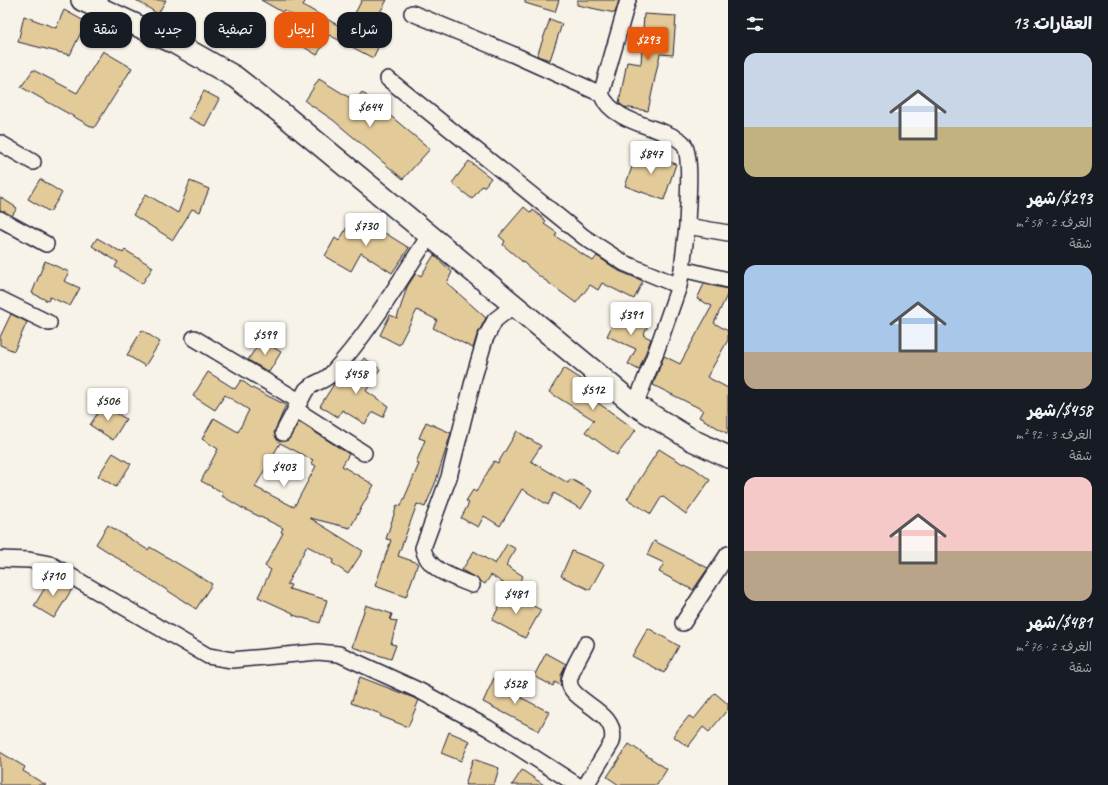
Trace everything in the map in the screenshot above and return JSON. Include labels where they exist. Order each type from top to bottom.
[{"type":"main road","points":[[82,0],[109,6],[235,77],[285,116],[513,306],[635,405],[692,440],[728,457]]},
{"type":"street","points":[[628,0],[601,94],[604,102],[616,112],[671,135],[683,144],[688,156],[687,226],[682,269],[678,286],[656,352],[635,405]]},
{"type":"street","points":[[412,13],[512,54],[601,94]]},
{"type":"street","points":[[388,79],[584,237],[624,262],[678,286]]},
{"type":"street","points":[[0,143],[33,162]]},
{"type":"street","points":[[0,219],[46,244]]},
{"type":"street","points":[[687,226],[728,233]]},
{"type":"street","points":[[283,433],[297,405],[310,385],[330,376],[361,337],[429,236]]},
{"type":"street","points":[[682,269],[728,280]]},
{"type":"street","points":[[0,299],[49,323]]},
{"type":"street","points":[[472,585],[439,570],[429,563],[424,556],[423,548],[449,477],[474,377],[486,339],[495,320],[513,306]]},
{"type":"street","points":[[194,338],[297,405],[364,453]]},
{"type":"street","points":[[683,623],[728,554]]},
{"type":"street","points":[[0,559],[29,560],[50,564],[208,656],[232,660],[318,652],[339,654],[420,691],[488,728],[577,785]]},
{"type":"street","points":[[586,644],[569,678],[569,685],[574,692],[603,715],[612,727],[614,734],[612,742],[586,785]]},
{"type":"building","points":[[136,0],[166,0],[159,12],[155,12]]},
{"type":"building","points":[[261,0],[306,0],[303,5],[315,12],[288,12],[284,10],[282,12]]},
{"type":"building","points":[[362,0],[387,0],[380,12],[356,12]]},
{"type":"building","points":[[525,0],[559,0],[555,12],[525,3]]},
{"type":"building","points":[[577,0],[619,0],[615,13],[577,5]]},
{"type":"building","points":[[64,10],[80,19],[80,34],[70,55],[18,42],[24,16],[56,28]]},
{"type":"building","points":[[644,14],[676,16],[673,55],[660,54],[648,111],[624,107],[619,103],[627,62],[641,64]]},
{"type":"building","points":[[550,19],[562,24],[550,60],[537,56]]},
{"type":"building","points":[[329,20],[337,25],[337,39],[329,35]]},
{"type":"building","points":[[306,48],[321,48],[317,55]]},
{"type":"building","points":[[354,48],[378,48],[373,58]]},
{"type":"building","points":[[103,51],[132,68],[94,128],[21,87],[33,70],[77,93]]},
{"type":"building","points":[[319,79],[355,101],[362,92],[430,149],[403,179],[333,120],[305,101]]},
{"type":"building","points":[[204,91],[219,99],[205,126],[189,118]]},
{"type":"building","points":[[638,151],[676,164],[664,200],[625,186]]},
{"type":"building","points":[[469,161],[491,178],[484,187],[482,186],[472,199],[452,183]]},
{"type":"building","points":[[40,179],[62,193],[50,212],[28,199]]},
{"type":"building","points":[[190,181],[209,189],[200,212],[192,209],[173,240],[133,215],[146,194],[178,213]]},
{"type":"building","points":[[0,197],[17,208],[12,216],[0,210]]},
{"type":"building","points":[[524,207],[531,213],[533,210],[546,221],[544,224],[557,233],[555,236],[593,261],[597,256],[619,271],[643,281],[634,299],[602,283],[598,290],[590,285],[576,303],[538,275],[503,245],[505,241],[499,236]]},
{"type":"building","points":[[353,217],[384,236],[385,233],[409,248],[392,273],[361,253],[351,271],[325,256],[335,238],[339,241]]},
{"type":"building","points":[[97,238],[123,253],[125,250],[153,267],[142,284],[115,267],[118,262],[92,246]]},
{"type":"building","points":[[434,255],[452,272],[447,283],[486,318],[477,335],[473,348],[433,328],[437,320],[417,310],[399,345],[380,335],[390,315],[397,318],[407,287],[416,273],[421,276]]},
{"type":"building","points":[[45,261],[69,272],[64,281],[80,288],[70,306],[50,297],[48,301],[32,293]]},
{"type":"building","points":[[704,284],[728,289],[728,293],[714,323],[728,331],[728,340],[707,377],[728,388],[728,434],[699,417],[703,410],[653,385],[664,356],[680,364],[712,306],[697,299]]},
{"type":"building","points":[[620,310],[649,324],[643,335],[651,339],[639,370],[628,364],[636,349],[607,336]]},
{"type":"building","points":[[11,314],[27,322],[14,351],[0,345],[0,337]]},
{"type":"building","points":[[142,330],[160,342],[145,366],[127,355]]},
{"type":"building","points":[[261,340],[281,352],[269,372],[248,360]]},
{"type":"building","points":[[364,358],[380,369],[366,391],[388,406],[383,417],[373,412],[365,424],[342,410],[338,417],[320,406],[334,384],[340,378],[347,382]]},
{"type":"building","points":[[564,368],[600,391],[594,400],[636,430],[617,455],[585,432],[594,420],[549,392]]},
{"type":"building","points":[[208,372],[235,389],[241,380],[252,388],[286,405],[274,433],[278,441],[288,440],[299,422],[349,454],[342,466],[374,485],[350,528],[310,518],[363,551],[348,574],[332,563],[334,560],[307,546],[287,584],[291,585],[289,589],[327,600],[320,623],[293,615],[293,613],[258,597],[271,570],[265,566],[283,533],[281,532],[283,528],[242,508],[222,496],[224,493],[201,481],[218,449],[202,439],[214,418],[238,432],[249,410],[225,395],[215,410],[193,396]],"holes":[[[280,443],[313,460],[311,463],[316,466],[294,507],[255,487]]]},
{"type":"building","points":[[103,405],[126,419],[113,440],[90,425]]},
{"type":"building","points":[[426,422],[451,433],[436,481],[425,507],[417,504],[398,556],[418,563],[406,597],[375,586],[391,540],[386,539],[397,505],[401,506],[419,464],[416,463],[425,440],[419,438]]},
{"type":"building","points":[[517,431],[541,446],[531,461],[568,483],[571,479],[592,491],[581,509],[554,493],[548,505],[522,489],[500,526],[484,516],[478,527],[461,518],[469,503],[466,501],[473,490],[476,492],[494,461],[498,463]]},
{"type":"building","points":[[659,449],[683,464],[684,463],[694,468],[710,480],[686,514],[662,496],[651,514],[627,499]]},
{"type":"building","points":[[113,453],[131,464],[116,487],[98,476]]},
{"type":"building","points":[[108,525],[148,550],[150,547],[212,584],[196,609],[96,544]]},
{"type":"building","points":[[654,541],[708,568],[693,590],[659,572],[664,563],[647,555]]},
{"type":"building","points":[[507,544],[516,549],[506,565],[523,576],[514,590],[491,575],[485,584],[462,570],[474,551],[495,564]]},
{"type":"building","points":[[572,551],[604,564],[590,590],[561,576]]},
{"type":"building","points":[[52,576],[72,589],[54,618],[34,606]]},
{"type":"building","points":[[507,592],[541,610],[525,638],[492,620]]},
{"type":"building","points":[[366,605],[392,614],[390,620],[397,621],[391,644],[396,645],[391,659],[352,647]]},
{"type":"building","points":[[648,628],[679,646],[664,673],[632,656]]},
{"type":"building","points":[[546,653],[566,664],[561,675],[561,686],[555,682],[553,686],[534,676]]},
{"type":"building","points":[[360,677],[419,700],[408,727],[380,716],[381,714],[351,703]]},
{"type":"building","points":[[494,678],[522,692],[520,697],[549,712],[539,731],[483,702]]},
{"type":"building","points":[[715,693],[728,704],[728,709],[709,732],[703,727],[688,747],[673,736],[689,716],[694,719]]},
{"type":"building","points":[[449,732],[470,741],[461,761],[441,753]]},
{"type":"building","points":[[629,744],[667,769],[657,785],[619,785],[607,777]]},
{"type":"building","points":[[0,752],[25,767],[23,771],[46,785],[0,785]]},
{"type":"building","points":[[473,759],[499,768],[494,785],[465,785]]},
{"type":"building","points":[[522,770],[544,785],[512,785]]}]
